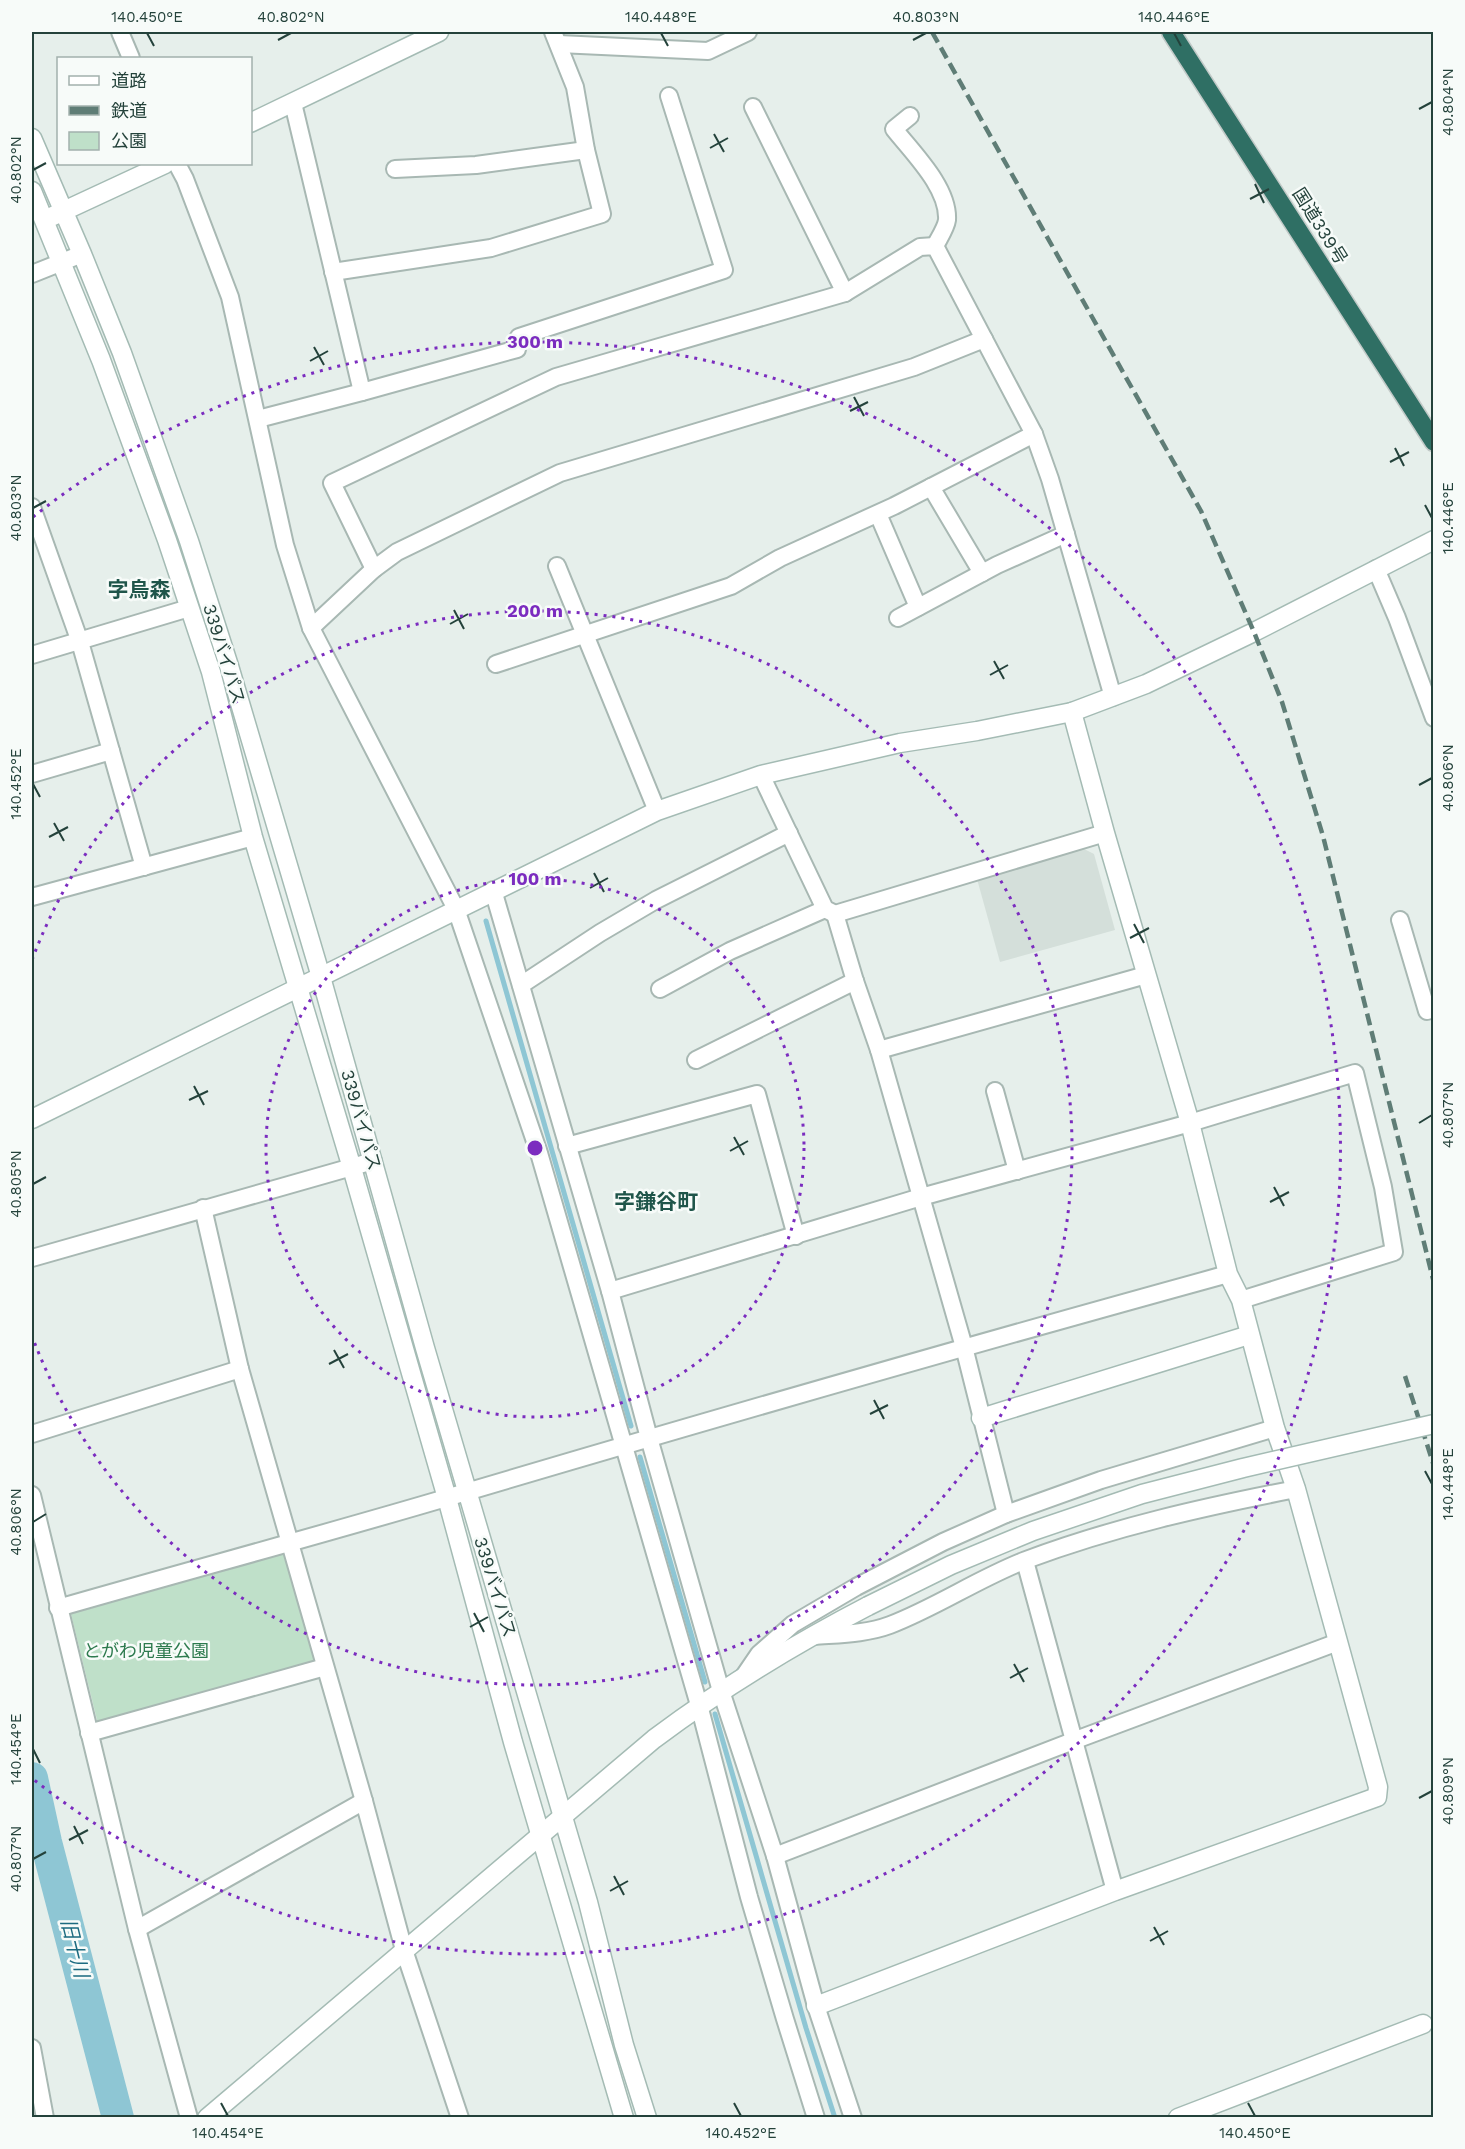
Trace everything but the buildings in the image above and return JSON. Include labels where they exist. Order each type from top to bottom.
[{"type":"highway","name":"国道339号","points":[[1171,32],[1434,442]]},
{"type":"street","points":[[120,32],[131,57]]},
{"type":"street","points":[[252,122],[293,103],[411,38],[439,32]]},
{"type":"street","points":[[333,272],[491,248],[602,214],[586,150],[575,87],[556,38],[708,51],[748,32]]},
{"type":"street","points":[[258,419],[517,349],[519,337],[724,270],[669,96]]},
{"type":"street","points":[[293,103],[362,392]]},
{"type":"street","points":[[753,107],[845,293]]},
{"type":"street","points":[[909,116],[894,129],[938,185],[946,210],[947,222],[935,246]]},
{"type":"street","name":"339バイパス","points":[[32,138],[122,353],[189,541],[229,666],[321,977],[467,1492],[588,1902],[627,2054],[647,2118]]},
{"type":"street","points":[[395,169],[476,165],[586,150]]},
{"type":"street","points":[[43,221],[163,165]]},
{"type":"street","points":[[178,165],[230,297],[285,545],[311,628],[456,909],[540,1153],[699,1705],[752,1908],[816,2118]]},
{"type":"street","points":[[32,191],[101,360],[163,530],[211,672],[253,837],[352,1168],[447,1498],[513,1742],[624,2118]]},
{"type":"street","points":[[374,569],[332,483],[556,377],[845,293],[920,247],[935,246]]},
{"type":"street","points":[[935,246],[1034,434],[1050,479],[1113,697]]},
{"type":"street","points":[[32,274],[82,254]]},
{"type":"street","points":[[311,628],[374,569],[397,552],[560,473],[914,367],[984,339]]},
{"type":"street","points":[[496,664],[731,586],[780,558],[878,514],[1034,434]]},
{"type":"street","points":[[931,487],[982,573]]},
{"type":"street","points":[[32,507],[35,528],[80,642],[144,867]]},
{"type":"street","points":[[878,514],[918,607]]},
{"type":"street","points":[[898,618],[982,573],[1066,534]]},
{"type":"street","points":[[32,1119],[657,811],[761,775],[900,743],[1072,712],[1146,684],[1434,540]]},
{"type":"street","points":[[557,566],[657,811]]},
{"type":"street","points":[[1377,569],[1434,718]]},
{"type":"street","points":[[32,655],[189,608]]},
{"type":"street","points":[[816,2006],[1115,1891],[1377,1797],[1378,1787],[1296,1489],[1275,1428],[1241,1300],[1227,1274],[1190,1123],[1072,712]]},
{"type":"street","points":[[32,774],[111,751]]},
{"type":"street","points":[[761,775],[830,911],[879,1050],[964,1347],[1006,1514]]},
{"type":"street","points":[[521,985],[600,933],[656,900],[789,833]]},
{"type":"street","points":[[660,989],[730,951],[830,911],[1105,833]]},
{"type":"street","points":[[32,897],[253,837]]},
{"type":"street","points":[[493,890],[610,1291],[721,1691],[775,1856],[816,2006],[853,2118]]},
{"type":"street","points":[[1400,920],[1427,1011],[1434,1009]]},
{"type":"street","points":[[879,1050],[1146,975]]},
{"type":"street","points":[[696,1060],[855,981]]},
{"type":"street","points":[[610,1291],[921,1197],[1190,1123],[1355,1073],[1383,1187],[1394,1252],[1241,1300]]},
{"type":"street","points":[[995,1090],[1017,1171]]},
{"type":"street","points":[[567,1146],[757,1094],[796,1236]]},
{"type":"street","points":[[32,1258],[373,1161]]},
{"type":"street","points":[[202,1208],[240,1370],[364,1800],[404,1950],[460,2118]]},
{"type":"street","points":[[58,1608],[447,1498],[624,1444],[1227,1274]]},
{"type":"street","points":[[981,1418],[1249,1335]]},
{"type":"street","points":[[32,1434],[240,1370]]},
{"type":"street","points":[[207,2118],[654,1739],[699,1705],[744,1676],[814,1636],[951,1565],[1012,1539],[1142,1494],[1434,1424]]},
{"type":"street","points":[[744,1676],[759,1654],[793,1624],[856,1587],[933,1547],[1006,1514],[1101,1480],[1275,1428]]},
{"type":"street","points":[[814,1636],[862,1632],[889,1625],[1025,1561],[1120,1528],[1204,1507],[1296,1489]]},
{"type":"street","points":[[32,1494],[137,1929],[189,2118]]},
{"type":"street","points":[[1025,1561],[1115,1891]]},
{"type":"street","points":[[775,1856],[1338,1642]]},
{"type":"street","points":[[89,1733],[325,1668]]},
{"type":"street","points":[[137,1929],[364,1800]]},
{"type":"street","points":[[1178,2118],[1428,2026]]},
{"type":"street","points":[[32,2048],[45,2118]]},
{"type":"shaded area","points":[[1084,849],[1094,854],[1115,930],[1000,962],[977,879]]},
{"type":"green space","name":"とがわ児童公園","points":[[283,1553],[315,1661],[98,1724],[71,1614]]},
{"type":"waterway","points":[[486,921],[631,1426]]},
{"type":"waterway","points":[[640,1457],[705,1682]]},
{"type":"waterway","points":[[715,1714],[806,2028],[835,2118]]},
{"type":"waterway","name":"旧十川","points":[[32,1778],[46,1842],[118,2118]]},
{"type":"railway","points":[[932,32],[1201,511],[1254,632],[1282,702],[1323,836],[1434,1283]]},
{"type":"railway","points":[[1405,1376],[1434,1466]]},
{"type":"district","name":"字烏森","points":[[139,590]]},
{"type":"district","name":"字鎌谷町","points":[[656,1202]]}]
